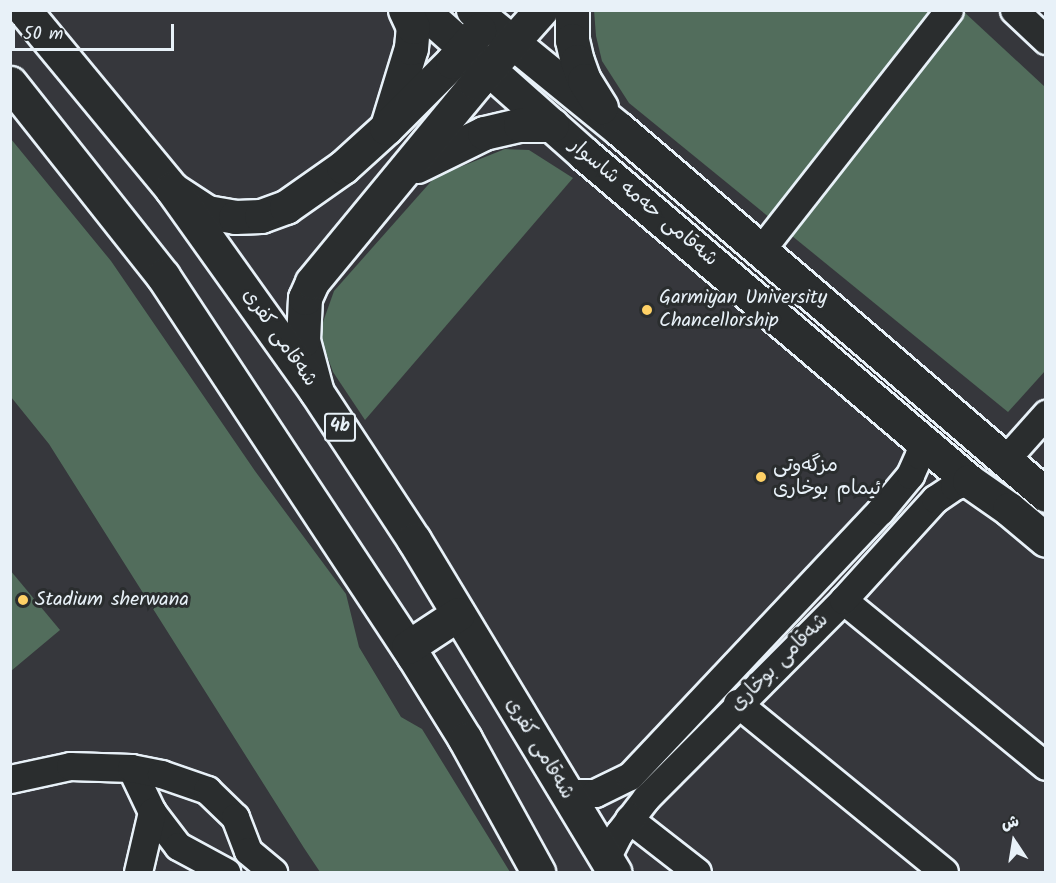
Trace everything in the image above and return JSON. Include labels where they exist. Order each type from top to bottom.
[{"type":"main road","name":"شەقامی کفری","points":[[24,10],[172,189],[316,391],[414,540],[610,866]]},
{"type":"main road","points":[[386,128],[411,48],[413,27],[405,10]]},
{"type":"main road","name":"شەقامی حەمە شاسوار","points":[[422,10],[552,125],[969,481],[1009,509],[1046,540]]},
{"type":"main road","points":[[316,391],[303,340],[305,298],[312,282],[541,10]]},
{"type":"main road","points":[[572,10],[572,40],[584,80],[619,129]]},
{"type":"main road","points":[[172,189],[207,212],[247,218],[274,213],[286,207],[343,167],[386,128],[465,46],[484,14]]},
{"type":"main road","name":"شەقامی حەمە شاسوار","points":[[484,14],[513,44],[619,129],[1026,479]]},
{"type":"main road","points":[[10,83],[163,276],[408,647],[465,739],[538,873]]},
{"type":"main road","points":[[403,174],[455,145],[484,133],[520,125],[552,125]]},
{"type":"main road","points":[[1009,509],[1007,501],[1012,486],[1026,479]]},
{"type":"main road","points":[[408,647],[458,614]]},
{"type":"street","points":[[760,251],[949,10]]},
{"type":"street","points":[[1014,10],[1046,40]]},
{"type":"street","points":[[1026,479],[1046,414]]},
{"type":"street","name":"شەقامی بوخاری","points":[[565,793],[595,793],[630,776],[880,511],[910,475],[919,455],[922,439]]},
{"type":"street","name":"شەقامی بوخاری","points":[[610,866],[628,819],[646,798],[843,600],[935,499],[954,486],[969,481]]},
{"type":"street","points":[[880,511],[904,534]]},
{"type":"street","points":[[843,600],[1046,766]]},
{"type":"street","points":[[737,704],[944,873]]},
{"type":"street","points":[[10,779],[70,766],[131,768],[161,774],[207,790],[236,817],[248,851],[273,873]]},
{"type":"street","points":[[131,768],[152,812],[178,846],[226,873]]},
{"type":"street","points":[[630,776],[646,798]]},
{"type":"street","points":[[138,873],[152,812]]},
{"type":"street","points":[[628,819],[697,873]]},
{"type":"green space","points":[[594,10],[963,11],[1045,87],[1045,371],[1008,412],[629,103],[602,61],[596,36]]},
{"type":"green space","points":[[11,139],[111,261],[255,471],[346,594],[359,647],[401,717],[422,729],[510,872],[320,872],[49,444],[11,397]]},
{"type":"green space","points":[[505,149],[529,150],[573,178],[365,420],[333,372],[321,334],[334,291],[435,177]]},
{"type":"green space","name":"Stadium sherwana","points":[[10,570],[60,630],[11,671],[10,671]]},
{"type":"place","name":"Garmiyan University Chancellorship","points":[[647,310]]},
{"type":"place","name":"مزگەوتی ئیمام بوخاری","points":[[761,477]]},
{"type":"place","name":"Stadium sherwana","points":[[23,600]]}]
